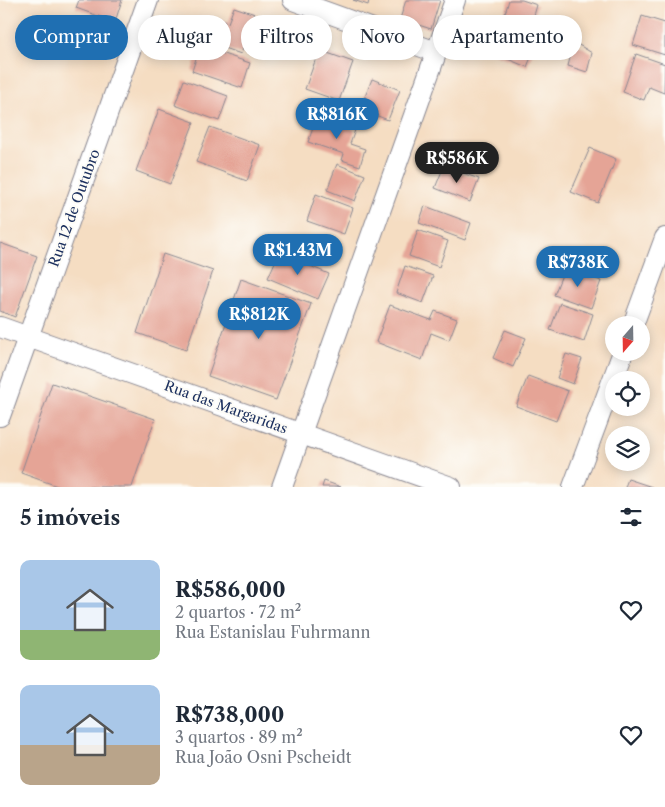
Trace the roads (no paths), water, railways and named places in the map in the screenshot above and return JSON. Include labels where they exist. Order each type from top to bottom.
[{"type":"street","name":"Rua 12 de Outubro","points":[[0,416],[148,0]]},
{"type":"street","points":[[293,0],[433,51]]},
{"type":"street","points":[[450,15],[455,0]]},
{"type":"street","points":[[282,487],[433,60]]},
{"type":"street","points":[[636,316],[665,238]]},
{"type":"street","name":"Rua das Margaridas","points":[[0,327],[451,487]]},
{"type":"street","points":[[573,487],[620,361]]}]
